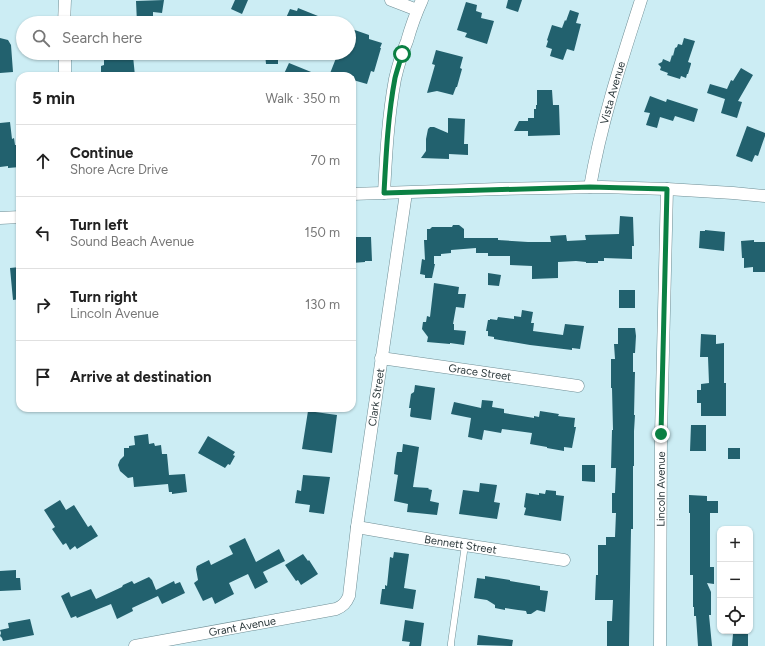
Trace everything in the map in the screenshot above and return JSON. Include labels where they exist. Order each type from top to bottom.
[{"type":"street","points":[[64,16],[65,0]]},
{"type":"street","points":[[384,193],[386,147],[395,77],[419,5],[391,0]]},
{"type":"street","name":"Vista Avenue","points":[[590,187],[606,115],[641,0]]},
{"type":"street","points":[[65,60],[65,72]]},
{"type":"street","points":[[356,194],[590,187],[667,189],[765,196]]},
{"type":"street","name":"Lincoln Avenue","points":[[660,646],[661,434],[667,189]]},
{"type":"street","name":"Clark Street","points":[[346,602],[349,596],[357,527],[406,193]]},
{"type":"street","points":[[0,218],[16,217]]},
{"type":"street","name":"Grace Street","points":[[381,358],[578,386]]},
{"type":"street","name":"Bennett Street","points":[[357,527],[564,560]]},
{"type":"street","name":"Grant Avenue","points":[[135,646],[178,642],[336,609],[341,607],[346,602]]},
{"type":"lane","points":[[451,646],[465,545]]},
{"type":"building","points":[[164,0],[162,13],[153,12],[153,16],[137,16],[136,1]]},
{"type":"building","points":[[235,0],[248,0],[242,14],[231,9]]},
{"type":"building","points":[[508,0],[522,0],[518,12],[506,8]]},
{"type":"building","points":[[466,2],[477,5],[476,11],[482,13],[481,18],[494,21],[487,44],[465,37],[467,33],[457,30]]},
{"type":"building","points":[[298,8],[318,16],[287,16],[290,9],[297,11]]},
{"type":"building","points":[[570,10],[579,13],[576,23],[581,24],[574,51],[567,49],[563,60],[550,56],[552,49],[546,47],[552,25],[562,28]]},
{"type":"building","points":[[356,30],[369,35],[369,39],[382,43],[374,72],[371,71],[367,84],[356,81],[356,72],[331,72],[335,60],[356,60]]},
{"type":"building","points":[[0,38],[8,40],[11,45],[13,72],[0,73]]},
{"type":"building","points":[[684,38],[695,41],[688,62],[691,64],[688,74],[686,78],[681,76],[680,79],[667,75],[668,73],[660,70],[661,67],[658,64],[662,62],[663,59],[670,62],[675,48],[678,44],[682,45]]},
{"type":"building","points":[[436,50],[463,57],[460,68],[462,69],[453,95],[437,91],[427,93],[435,65],[432,64]]},
{"type":"building","points":[[104,60],[133,60],[135,72],[101,72],[101,66],[104,65]]},
{"type":"building","points":[[266,60],[278,60],[278,64],[266,64]]},
{"type":"building","points":[[289,63],[311,72],[285,72]]},
{"type":"building","points":[[741,68],[753,75],[738,101],[742,102],[737,118],[721,113],[725,99],[707,93],[710,84],[727,89],[731,80],[733,81]]},
{"type":"building","points":[[537,90],[552,90],[553,105],[559,105],[560,135],[528,136],[528,131],[514,131],[519,121],[528,121],[528,118],[534,118],[534,109],[536,109],[537,105]]},
{"type":"building","points":[[650,96],[666,102],[667,99],[698,109],[694,122],[675,116],[673,121],[660,117],[657,128],[646,125],[650,113],[644,112]]},
{"type":"building","points":[[448,118],[465,119],[464,144],[468,144],[468,155],[449,154],[449,159],[421,158],[426,151],[428,129],[430,127],[434,127],[448,133]]},
{"type":"building","points":[[10,122],[12,139],[14,138],[16,145],[16,167],[0,167],[0,123]]},
{"type":"building","points":[[747,126],[765,133],[758,156],[755,155],[752,162],[736,156]]},
{"type":"building","points":[[620,216],[633,217],[634,246],[632,246],[632,259],[604,258],[604,261],[598,261],[598,263],[576,261],[558,262],[558,278],[532,279],[532,266],[510,265],[510,256],[488,256],[488,253],[476,253],[476,248],[451,250],[451,253],[441,254],[441,256],[434,256],[435,264],[432,278],[425,278],[425,275],[420,274],[422,259],[425,260],[424,240],[427,240],[427,229],[432,227],[452,227],[453,225],[459,225],[464,229],[464,238],[498,238],[498,240],[551,242],[550,236],[566,235],[567,241],[586,240],[585,235],[619,234]]},
{"type":"building","points":[[700,231],[725,232],[724,251],[699,248]]},
{"type":"building","points":[[356,237],[371,237],[372,261],[356,263]]},
{"type":"building","points":[[754,240],[754,242],[765,242],[765,272],[753,272],[753,267],[744,268],[741,241]]},
{"type":"building","points":[[16,267],[16,300],[13,300],[10,268]]},
{"type":"building","points":[[488,273],[501,275],[499,286],[488,285]]},
{"type":"building","points":[[434,283],[459,287],[458,294],[466,294],[464,308],[456,307],[453,324],[454,330],[466,331],[464,345],[427,342],[428,337],[422,329],[423,322],[426,322],[427,316],[430,317]]},
{"type":"building","points":[[619,290],[635,290],[635,308],[619,308]]},
{"type":"building","points":[[522,310],[533,312],[531,323],[534,323],[533,331],[563,335],[565,324],[584,326],[580,349],[572,348],[572,350],[530,345],[494,339],[494,337],[488,336],[488,331],[486,331],[488,320],[497,320],[498,317],[514,319],[514,316],[521,317]]},
{"type":"building","points":[[618,328],[635,328],[636,336],[635,353],[633,353],[633,372],[635,372],[635,415],[629,646],[607,646],[607,621],[612,621],[613,600],[595,600],[596,575],[598,575],[598,545],[606,545],[606,537],[615,537],[616,513],[612,513],[612,493],[615,493],[616,468],[611,468],[613,430],[611,359],[615,359],[614,344],[618,344]]},
{"type":"building","points":[[701,334],[716,335],[716,344],[724,343],[726,416],[701,416],[701,403],[697,403],[697,390],[701,390],[701,384],[709,383],[708,357],[700,357]]},
{"type":"building","points":[[415,385],[435,388],[431,420],[410,416],[411,408],[409,408],[411,394],[414,392]]},
{"type":"building","points":[[482,400],[493,401],[492,407],[504,409],[504,413],[534,418],[534,416],[539,417],[540,411],[559,414],[558,416],[575,418],[574,427],[576,427],[572,448],[564,447],[564,451],[530,444],[532,433],[502,429],[501,433],[484,430],[482,440],[468,437],[471,418],[451,414],[454,402],[481,408]]},
{"type":"building","points":[[308,412],[337,415],[332,453],[302,449]]},
{"type":"building","points":[[691,425],[706,425],[706,451],[690,451]]},
{"type":"building","points":[[148,434],[149,444],[154,443],[155,446],[161,445],[162,454],[167,454],[169,475],[185,474],[187,492],[172,494],[172,492],[169,492],[168,484],[134,487],[133,477],[128,478],[120,471],[118,465],[124,456],[124,448],[129,448],[129,446],[135,445],[134,436]]},
{"type":"building","points":[[208,436],[235,452],[233,455],[235,456],[230,465],[228,464],[225,468],[198,453]]},
{"type":"building","points":[[403,444],[419,447],[413,487],[429,488],[428,489],[432,490],[430,501],[439,503],[437,515],[407,512],[408,504],[394,501],[398,475],[394,474],[396,457],[397,452],[402,452]]},
{"type":"building","points":[[728,448],[740,448],[740,459],[728,459]]},
{"type":"building","points":[[582,465],[595,465],[595,482],[582,481]]},
{"type":"building","points":[[303,475],[330,477],[324,514],[309,512],[310,505],[295,503],[297,490],[301,491]]},
{"type":"building","points":[[480,483],[497,485],[494,502],[500,503],[497,519],[459,514],[463,490],[479,492]]},
{"type":"building","points":[[546,490],[556,491],[556,495],[564,496],[561,521],[524,515],[526,508],[524,507],[526,493],[539,495],[539,493],[545,494]]},
{"type":"building","points":[[689,495],[707,496],[707,501],[718,501],[718,513],[710,513],[710,567],[714,567],[714,584],[707,583],[711,592],[711,615],[709,615],[712,646],[698,646],[696,616],[694,616],[693,607],[693,575],[690,575]]},
{"type":"building","points":[[60,500],[66,510],[74,505],[88,527],[91,525],[98,536],[77,549],[75,546],[70,550],[66,543],[63,545],[52,529],[55,527],[44,510]]},
{"type":"building","points":[[245,538],[256,562],[279,549],[285,561],[263,572],[268,582],[255,589],[248,574],[229,583],[234,594],[215,604],[212,597],[203,601],[194,583],[198,580],[196,569],[197,566],[209,560],[211,565],[233,554],[229,546]]},
{"type":"building","points":[[394,552],[409,554],[404,588],[416,590],[413,609],[380,604],[382,589],[385,589],[385,585],[387,586],[390,557],[393,558]]},
{"type":"building","points":[[303,554],[318,574],[301,585],[298,580],[296,581],[285,565]]},
{"type":"building","points":[[16,570],[16,578],[20,578],[21,590],[0,591],[0,571]]},
{"type":"building","points":[[485,576],[540,586],[540,590],[548,591],[545,612],[537,610],[531,614],[527,614],[526,611],[505,608],[505,610],[495,608],[495,605],[487,600],[474,598],[477,578],[485,579]]},
{"type":"building","points":[[149,577],[152,580],[156,590],[174,581],[175,584],[180,582],[185,593],[162,604],[158,596],[132,608],[133,611],[117,619],[111,604],[77,618],[76,616],[71,618],[61,596],[69,592],[71,597],[91,589],[96,599],[132,581],[134,584]]},
{"type":"building","points":[[30,619],[34,635],[3,641],[0,636],[0,630],[9,628],[8,623]]},
{"type":"building","points":[[405,620],[424,623],[421,646],[409,646],[410,642],[402,641]]},
{"type":"building","points":[[733,634],[748,634],[748,646],[732,646]]},
{"type":"building","points":[[478,635],[513,640],[512,646],[477,645]]},
{"type":"route","points":[[402,54],[395,77],[391,105],[386,147],[384,193],[590,187],[667,189],[661,434]]}]
